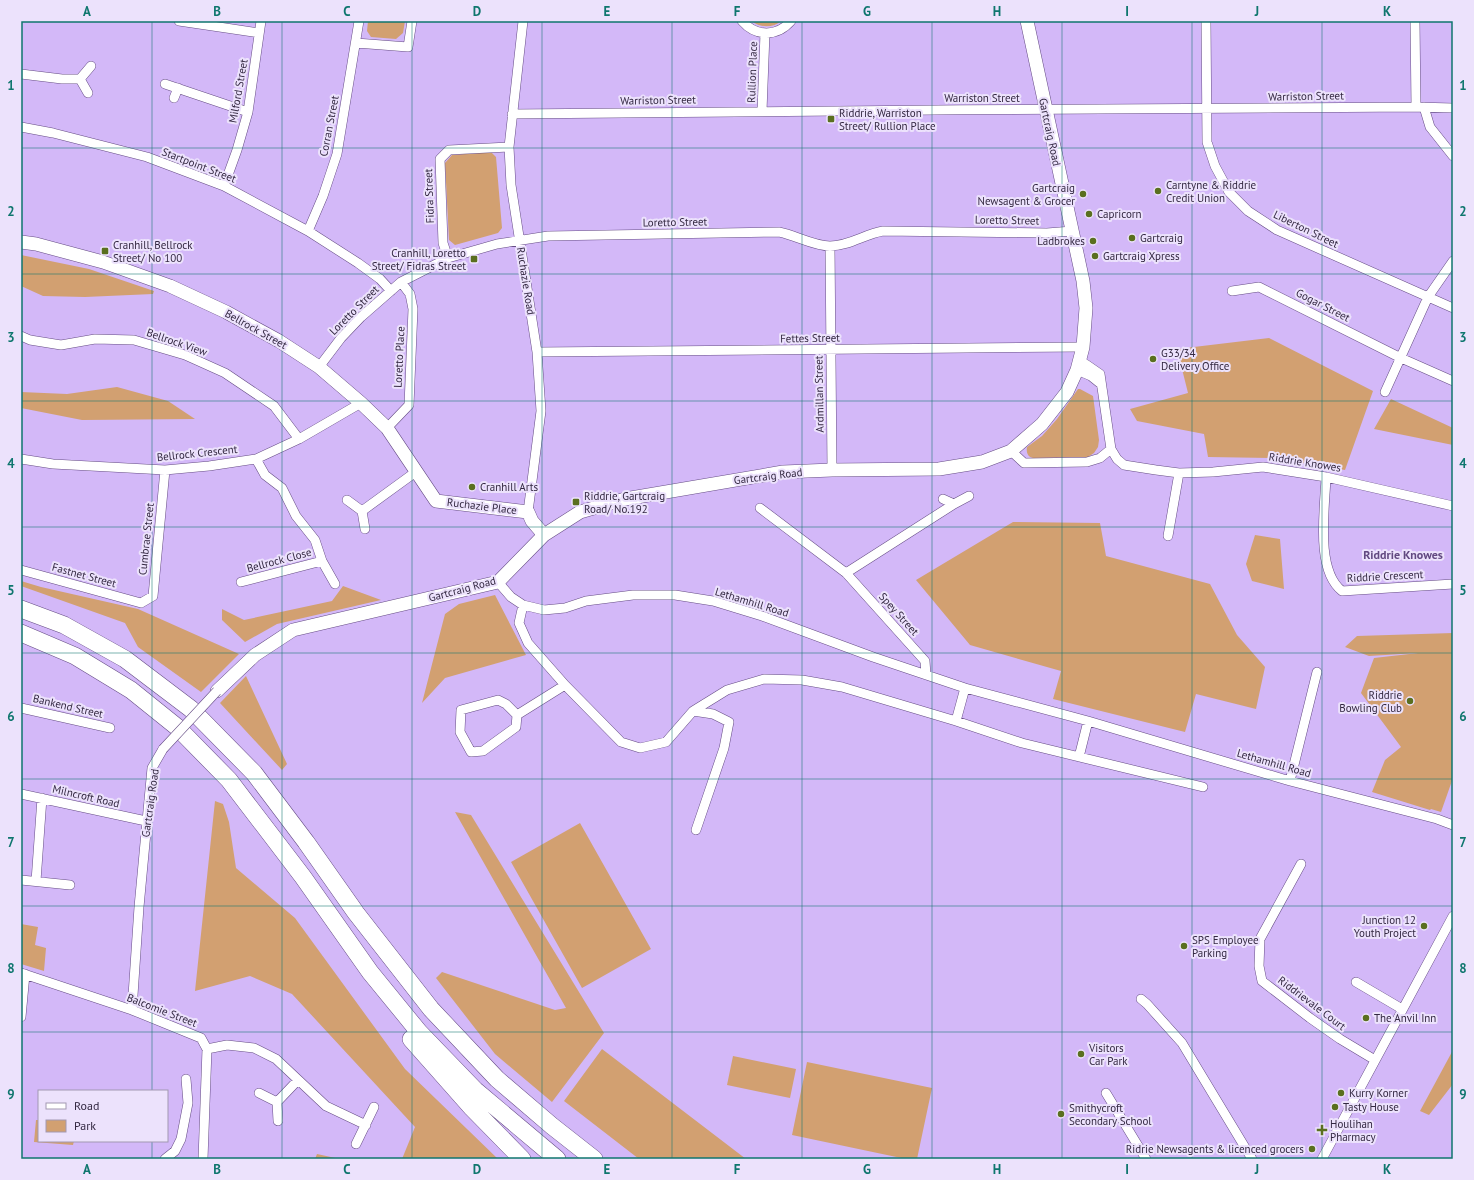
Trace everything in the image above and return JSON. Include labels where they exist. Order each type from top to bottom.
[{"type":"highway","points":[[21,609],[64,625],[125,659],[191,709],[254,773],[306,842],[356,913],[431,1009],[497,1079],[552,1126],[594,1159]]},
{"type":"highway","points":[[21,633],[75,656],[131,690],[177,727],[229,780],[303,877],[370,972],[410,1038],[472,1108],[522,1159]]},
{"type":"highway","points":[[370,972],[419,1032],[475,1090],[557,1159]]},
{"type":"street","points":[[179,21],[259,33]]},
{"type":"street","name":"Milford Street","points":[[224,186],[238,150],[248,112],[261,21]]},
{"type":"street","name":"Corran Street","points":[[308,232],[323,196],[337,154],[359,21]]},
{"type":"street","points":[[356,43],[408,47],[412,21]]},
{"type":"street","name":"Ruchazie Road","points":[[523,21],[509,147],[511,185],[537,352],[541,411],[528,512]]},
{"type":"street","points":[[742,21],[755,31],[765,34],[775,32],[783,28],[791,21]]},
{"type":"street","name":"Gartcraig Road","points":[[132,1010],[138,907],[152,768],[163,749],[217,691],[255,655],[293,630],[498,582],[544,535],[580,512],[626,499],[784,472],[939,469],[982,462],[1014,448],[1042,424],[1067,392],[1079,366],[1083,347],[1086,308],[1083,281],[1028,21]]},
{"type":"street","name":"Liberton Street","points":[[1206,21],[1206,108],[1208,142],[1215,166],[1229,192],[1248,211],[1277,230],[1453,308]]},
{"type":"street","points":[[1415,21],[1420,107],[1430,127],[1453,156]]},
{"type":"street","name":"Rullion Place","points":[[762,111],[765,34]]},
{"type":"street","points":[[21,74],[62,79],[80,79],[91,66]]},
{"type":"street","points":[[80,79],[88,93]]},
{"type":"street","points":[[165,84],[248,112]]},
{"type":"street","points":[[174,98],[178,88]]},
{"type":"street","name":"Warriston Street","points":[[512,114],[1206,108],[1453,108]]},
{"type":"street","name":"Startpoint Street","points":[[21,128],[53,133],[147,157],[224,186],[308,232],[358,263],[380,279],[391,291]]},
{"type":"street","name":"Fidra Street","points":[[448,258],[443,243],[440,159],[449,150],[509,147]]},
{"type":"street","name":"Loretto Street","points":[[319,367],[341,338],[361,317],[401,282],[448,258],[497,244],[519,240],[548,236],[779,232],[791,234],[822,245],[830,246],[856,240],[870,233],[883,230],[1072,231]]},
{"type":"street","name":"Bellrock Street","points":[[21,242],[36,244],[103,262],[170,286],[226,312],[279,341],[319,367],[361,403],[387,428],[436,501]]},
{"type":"street","name":"Ardmillan Street","points":[[830,246],[832,470]]},
{"type":"street","points":[[1385,392],[1428,298],[1453,261]]},
{"type":"street","name":"Loretto Place","points":[[387,428],[409,405],[413,309],[410,294],[401,282]]},
{"type":"street","name":"Gogar Street","points":[[1232,291],[1259,287],[1401,358],[1453,382]]},
{"type":"street","name":"Bellrock View","points":[[21,336],[30,340],[61,345],[96,339],[134,340],[185,355],[224,373],[274,406],[299,439]]},
{"type":"street","name":"Fettes Street","points":[[537,352],[1083,347]]},
{"type":"street","points":[[1014,448],[1030,463],[1087,462],[1100,458],[1111,449],[1100,374],[1088,364],[1079,366]]},
{"type":"street","name":"Bellrock Crescent","points":[[21,459],[53,464],[165,470],[209,466],[256,459],[299,439],[361,403]]},
{"type":"street","name":"Riddrie Knowes","points":[[1111,449],[1117,459],[1124,464],[1179,473],[1264,468],[1326,477],[1453,506]]},
{"type":"street","name":"Bellrock Close","points":[[256,459],[265,475],[282,488],[296,516],[315,540],[322,561],[335,584]]},
{"type":"street","name":"Cumbrae Street","points":[[141,603],[153,596],[165,470]]},
{"type":"street","points":[[362,511],[417,471]]},
{"type":"street","points":[[1168,536],[1179,473]]},
{"type":"street","name":"Riddrie Crescent","points":[[1326,477],[1325,560],[1336,586],[1342,591],[1453,584]]},
{"type":"street","points":[[846,573],[969,496]]},
{"type":"street","points":[[944,499],[954,504]]},
{"type":"street","points":[[347,500],[362,511],[365,529]]},
{"type":"street","name":"Ruchazie Place","points":[[436,501],[528,512]]},
{"type":"street","name":"Spey Street","points":[[760,508],[846,573],[925,661],[926,675]]},
{"type":"street","points":[[528,512],[532,521],[544,535]]},
{"type":"street","name":"Bellrock Close","points":[[241,582],[322,561]]},
{"type":"street","name":"Fastnet Street","points":[[21,570],[141,603]]},
{"type":"street","name":"Lethamhill Road","points":[[498,582],[511,597],[523,605],[544,610],[565,608],[586,601],[633,595],[675,595],[713,601],[762,616],[965,688],[1088,721],[1290,781],[1437,819],[1453,825]]},
{"type":"street","points":[[523,605],[519,623],[528,643],[565,685],[621,742],[640,748],[666,742],[693,711],[727,690],[764,679],[802,680],[842,688],[956,721],[1022,743],[1203,787]]},
{"type":"street","points":[[1290,781],[1317,672]]},
{"type":"street","points":[[517,715],[565,685]]},
{"type":"street","points":[[956,721],[965,688]]},
{"type":"street","points":[[498,700],[506,704],[517,715],[516,727],[483,751],[472,752],[460,732],[461,710],[498,700]]},
{"type":"street","name":"Bankend Street","points":[[21,708],[110,728]]},
{"type":"street","points":[[693,711],[713,714],[729,722],[724,748],[696,830]]},
{"type":"street","points":[[1079,757],[1088,721]]},
{"type":"street","name":"Milncroft Road","points":[[21,794],[146,821]]},
{"type":"street","points":[[36,881],[42,798]]},
{"type":"street","name":"Riddrievale Court","points":[[1301,864],[1260,939],[1259,966],[1262,981],[1340,1039],[1375,1060]]},
{"type":"street","points":[[21,880],[70,885]]},
{"type":"street","points":[[1325,1158],[1375,1060],[1453,916]]},
{"type":"street","points":[[21,1017],[23,973]]},
{"type":"street","name":"Balcomie Street","points":[[23,973],[132,1010],[201,1038],[207,1049]]},
{"type":"street","points":[[1356,982],[1402,1009]]},
{"type":"street","points":[[1141,1000],[1147,1004],[1182,1043],[1252,1159]]},
{"type":"street","points":[[203,1159],[207,1049],[227,1045],[254,1048],[276,1059],[326,1106],[366,1125]]},
{"type":"street","points":[[165,1159],[175,1151],[181,1139],[188,1103],[186,1079]]},
{"type":"street","points":[[278,1121],[277,1102],[298,1080]]},
{"type":"street","points":[[258,1093],[277,1102]]},
{"type":"street","points":[[1106,1093],[1146,1159]]},
{"type":"street","points":[[188,1103],[205,1104]]},
{"type":"street","points":[[356,1144],[374,1107]]},
{"type":"green space","points":[[368,21],[405,21],[403,33],[396,39],[371,37],[367,31]]},
{"type":"green space","points":[[752,21],[781,21],[771,26],[762,26]]},
{"type":"green space","points":[[491,152],[496,157],[502,228],[498,233],[455,245],[449,240],[445,163],[452,155]]},
{"type":"green space","points":[[21,255],[89,269],[154,291],[153,294],[85,297],[43,296],[21,286]]},
{"type":"green space","points":[[1269,338],[1373,391],[1345,470],[1271,458],[1208,457],[1204,434],[1137,421],[1130,409],[1188,393],[1177,349]]},
{"type":"green space","points":[[117,387],[168,401],[195,419],[82,420],[21,408],[21,392],[67,394]]},
{"type":"green space","points":[[1078,389],[1093,396],[1099,440],[1098,447],[1094,453],[1088,457],[1030,457],[1027,453],[1027,447],[1042,436],[1057,419]]},
{"type":"green space","points":[[1391,399],[1453,428],[1453,445],[1374,429]]},
{"type":"green space","points":[[1013,522],[1100,523],[1106,556],[1210,584],[1237,635],[1265,667],[1256,709],[1196,694],[1185,732],[1053,699],[1061,671],[970,645],[916,580]]},
{"type":"green space","points":[[1255,535],[1280,539],[1284,589],[1252,581],[1246,564]]},
{"type":"green space","points":[[21,581],[138,609],[239,654],[201,692],[138,647],[125,623],[21,586]]},
{"type":"green space","points":[[343,586],[381,600],[277,624],[245,642],[222,620],[222,609],[244,620],[332,601]]},
{"type":"green space","points":[[495,595],[526,655],[445,678],[422,703],[445,614],[459,604]]},
{"type":"green space","points":[[1453,633],[1453,778],[1441,812],[1372,792],[1385,760],[1401,747],[1361,693],[1374,658],[1418,653],[1369,656],[1345,647],[1357,636]]},
{"type":"green space","points":[[246,676],[287,764],[282,770],[220,703]]},
{"type":"green space","points":[[215,801],[223,804],[229,822],[236,868],[295,918],[405,1069],[498,1159],[402,1159],[415,1127],[292,994],[250,976],[195,991]]},
{"type":"green space","points":[[455,812],[471,815],[604,1033],[552,1102],[495,1054],[436,978],[442,972],[555,1010],[566,1008]]},
{"type":"green space","points":[[580,823],[651,949],[582,988],[511,862]]},
{"type":"green space","points":[[21,924],[38,927],[35,945],[46,948],[44,971],[21,964]]},
{"type":"green space","points":[[602,1049],[746,1159],[639,1159],[564,1101]]},
{"type":"green space","points":[[1453,1050],[1453,1084],[1429,1115],[1420,1111]]},
{"type":"green space","points":[[733,1056],[796,1069],[790,1098],[727,1085]]},
{"type":"green space","points":[[807,1062],[932,1088],[917,1159],[906,1159],[792,1135]]},
{"type":"green space","points":[[36,1120],[38,1120],[38,1142],[74,1142],[73,1145],[34,1142]]},
{"type":"green space","points":[[317,1154],[340,1159],[315,1159]]},
{"type":"place","name":"Riddrie, Warriston Street/ Rullion Place","points":[[831,119]]},
{"type":"place","name":"Carntyne & Riddrie Credit Union","points":[[1158,191]]},
{"type":"place","name":"Gartcraig Newsagent & Grocer","points":[[1083,194]]},
{"type":"place","name":"Capricorn","points":[[1089,214]]},
{"type":"place","name":"Gartcraig","points":[[1132,238]]},
{"type":"place","name":"Ladbrokes","points":[[1093,241]]},
{"type":"place","name":"Cranhill, Bellrock Street/ No 100","points":[[105,251]]},
{"type":"place","name":"Gartcraig Xpress","points":[[1095,256]]},
{"type":"place","name":"Cranhill, Loretto Street/ Fidras Street","points":[[474,259]]},
{"type":"place","name":"G33/34 Delivery Office","points":[[1153,359]]},
{"type":"place","name":"Cranhill Arts","points":[[472,487]]},
{"type":"place","name":"Riddrie, Gartcraig Road/ No.192","points":[[576,502]]},
{"type":"place","name":"Riddrie Bowling Club","points":[[1410,701]]},
{"type":"place","name":"Junction 12 Youth Project","points":[[1424,926]]},
{"type":"place","name":"SPS Employee Parking","points":[[1184,946]]},
{"type":"place","name":"The Anvil Inn","points":[[1366,1018]]},
{"type":"place","name":"Visitors Car Park","points":[[1081,1054]]},
{"type":"place","name":"Kurry Korner","points":[[1341,1093]]},
{"type":"place","name":"Tasty House","points":[[1335,1107]]},
{"type":"place","name":"Smithycroft Secondary School","points":[[1061,1114]]},
{"type":"place","name":"Houlihan Pharmacy","points":[[1322,1130]]},
{"type":"place","name":"Ridrie Newsagents & licenced grocers","points":[[1312,1149]]},
{"type":"district","name":"Riddrie Knowes","points":[[1403,555]]}]
